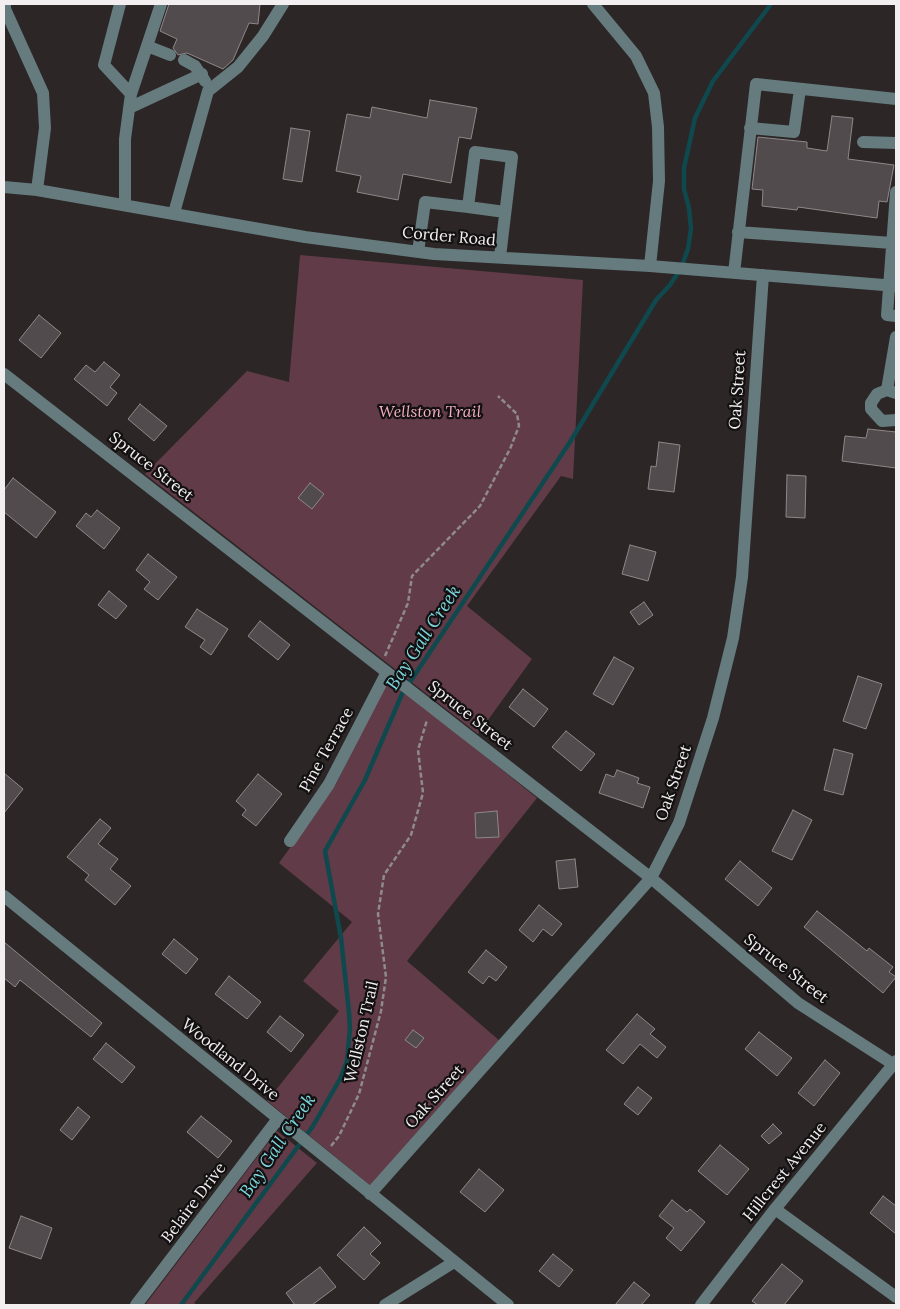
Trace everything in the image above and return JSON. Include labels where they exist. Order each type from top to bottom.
[{"type":"street","points":[[5,4],[5,9],[43,93],[45,128],[37,190]]},
{"type":"street","points":[[120,4],[104,65],[131,94]]},
{"type":"street","points":[[125,205],[125,139],[131,94],[161,4]]},
{"type":"street","points":[[208,90],[238,67],[263,36],[283,4]]},
{"type":"street","points":[[593,4],[636,56],[654,93],[658,127],[660,180],[650,266]]},
{"type":"street","points":[[147,46],[170,55]]},
{"type":"street","points":[[174,213],[208,90],[202,74],[184,60]]},
{"type":"street","points":[[129,108],[202,74]]},
{"type":"street","points":[[734,273],[756,84],[896,99]]},
{"type":"street","points":[[750,128],[794,132],[800,89]]},
{"type":"street","points":[[863,142],[896,143]]},
{"type":"street","points":[[468,207],[475,152],[512,157],[500,257]]},
{"type":"street","name":"Corder Road","points":[[4,187],[37,190],[306,237],[418,252],[650,266],[892,285]]},
{"type":"street","points":[[896,192],[892,243],[892,285],[887,315],[896,316]]},
{"type":"street","points":[[418,252],[425,202],[505,212]]},
{"type":"street","points":[[738,232],[892,243]]},
{"type":"street","name":"Oak Street","points":[[370,1194],[652,878],[679,823],[713,718],[733,638],[742,577],[764,275]]},
{"type":"street","points":[[896,337],[892,391],[877,394],[871,403],[873,414],[882,421],[896,420]]},
{"type":"street","name":"Spruce Street","points":[[4,374],[652,878],[798,1002],[895,1062]]},
{"type":"street","name":"Pine Terrace","points":[[290,841],[329,784],[387,672]]},
{"type":"street","name":"Woodland Drive","points":[[4,896],[311,1148],[508,1305]]},
{"type":"street","name":"Hillcrest Avenue","points":[[701,1305],[775,1209],[895,1062]]},
{"type":"street","name":"Belaire Drive","points":[[136,1305],[277,1120]]},
{"type":"street","points":[[775,1209],[896,1297]]},
{"type":"street","points":[[385,1305],[454,1262]]},
{"type":"path","points":[[387,672],[408,603],[412,576],[480,506],[510,449],[519,426],[517,414],[498,396]]},
{"type":"path","name":"Wellston Trail","points":[[323,1156],[340,1136],[359,1094],[381,1011],[386,977],[378,914],[384,875],[411,835],[423,793],[418,750],[427,704]]},
{"type":"green space","name":"Wellston Trail","points":[[300,255],[583,280],[573,479],[561,476],[467,606],[532,659],[478,734],[145,474],[247,371],[289,382]]},
{"type":"green space","points":[[388,678],[537,798],[407,961],[500,1041],[371,1186],[267,1101],[339,1011],[303,981],[352,922],[279,863],[336,784]]},
{"type":"green space","points":[[277,1131],[317,1163],[194,1303],[197,1305],[145,1305]]},
{"type":"building","points":[[169,4],[260,4],[258,24],[249,23],[233,60],[223,69],[187,53],[178,55],[173,48],[177,39],[160,31]]},
{"type":"building","points":[[430,100],[477,108],[471,139],[459,137],[451,183],[403,174],[398,200],[357,192],[361,176],[336,171],[347,114],[370,118],[372,107],[427,118]]},
{"type":"building","points":[[832,116],[853,118],[848,159],[894,165],[887,202],[879,201],[877,218],[798,207],[797,210],[762,206],[763,190],[752,189],[758,137],[807,142],[807,148],[827,151]]},
{"type":"building","points":[[291,128],[310,131],[302,182],[283,179]]},
{"type":"building","points":[[39,315],[61,333],[41,358],[19,340]]},
{"type":"building","points":[[104,362],[120,375],[110,387],[117,393],[107,406],[74,379],[86,365],[95,372]]},
{"type":"building","points":[[140,404],[167,426],[154,441],[128,419]]},
{"type":"building","points":[[868,429],[896,432],[896,468],[842,461],[845,436],[866,438]]},
{"type":"building","points":[[659,442],[680,445],[674,492],[648,489],[651,466],[656,467]]},
{"type":"building","points":[[787,475],[806,476],[805,518],[786,517]]},
{"type":"building","points":[[13,478],[56,512],[36,538],[4,512],[4,490]]},
{"type":"building","points":[[310,483],[324,494],[312,509],[298,498]]},
{"type":"building","points":[[97,510],[120,528],[104,549],[76,526],[86,513],[91,517]]},
{"type":"building","points":[[630,545],[656,552],[648,581],[622,574]]},
{"type":"building","points":[[148,554],[177,577],[158,600],[144,589],[150,582],[136,570]]},
{"type":"building","points":[[109,591],[127,606],[116,619],[98,605]]},
{"type":"building","points":[[644,602],[653,615],[639,625],[630,612]]},
{"type":"building","points":[[197,609],[228,629],[211,655],[200,647],[205,640],[185,627]]},
{"type":"building","points":[[260,621],[290,645],[278,660],[248,636]]},
{"type":"building","points":[[614,657],[634,668],[613,705],[593,694]]},
{"type":"building","points":[[858,676],[882,684],[866,729],[843,721]]},
{"type":"building","points":[[523,689],[548,709],[534,727],[509,707]]},
{"type":"building","points":[[566,731],[595,754],[581,771],[552,747]]},
{"type":"building","points":[[834,749],[853,754],[843,795],[824,790]]},
{"type":"building","points":[[617,770],[639,778],[637,783],[650,787],[643,808],[599,793],[606,774],[614,777]]},
{"type":"building","points":[[4,773],[23,789],[4,813]]},
{"type":"building","points":[[258,774],[282,794],[256,826],[242,815],[246,810],[236,801]]},
{"type":"building","points":[[793,810],[812,820],[792,860],[772,851]]},
{"type":"building","points":[[497,811],[499,837],[476,838],[475,813]]},
{"type":"building","points":[[100,819],[111,828],[98,844],[118,859],[110,869],[131,886],[115,905],[85,880],[89,875],[67,857]]},
{"type":"building","points":[[575,859],[578,887],[559,889],[556,861]]},
{"type":"building","points":[[740,861],[772,888],[758,906],[725,879]]},
{"type":"building","points":[[539,905],[562,924],[552,936],[543,929],[533,942],[519,930]]},
{"type":"building","points":[[817,911],[867,951],[869,948],[893,967],[889,972],[896,977],[883,993],[804,927]]},
{"type":"building","points":[[174,939],[198,959],[186,974],[162,954]]},
{"type":"building","points":[[4,942],[102,1023],[91,1037],[20,980],[15,987],[4,978]]},
{"type":"building","points":[[486,950],[507,967],[496,981],[489,976],[483,984],[468,972]]},
{"type":"building","points":[[229,976],[261,1002],[247,1019],[215,994]]},
{"type":"building","points":[[637,1014],[655,1029],[650,1034],[666,1047],[657,1058],[640,1044],[623,1064],[606,1050]]},
{"type":"building","points":[[280,1016],[304,1035],[291,1052],[267,1032]]},
{"type":"building","points":[[413,1030],[424,1038],[416,1048],[405,1040]]},
{"type":"building","points":[[759,1032],[792,1058],[777,1076],[745,1049]]},
{"type":"building","points":[[106,1043],[135,1067],[122,1083],[93,1059]]},
{"type":"building","points":[[825,1060],[840,1073],[814,1106],[798,1093]]},
{"type":"building","points":[[638,1087],[652,1098],[638,1115],[624,1104]]},
{"type":"building","points":[[78,1107],[90,1117],[72,1140],[60,1130]]},
{"type":"building","points":[[201,1116],[232,1141],[218,1158],[187,1132]]},
{"type":"building","points":[[773,1124],[782,1133],[769,1144],[761,1136]]},
{"type":"building","points":[[720,1145],[749,1169],[727,1195],[698,1171]]},
{"type":"building","points":[[479,1169],[504,1190],[485,1212],[460,1192]]},
{"type":"building","points":[[883,1196],[896,1206],[896,1234],[870,1213]]},
{"type":"building","points":[[672,1200],[687,1212],[690,1209],[705,1222],[681,1251],[666,1238],[674,1228],[659,1216]]},
{"type":"building","points":[[21,1216],[52,1228],[41,1259],[9,1248]]},
{"type":"building","points":[[364,1227],[381,1243],[370,1254],[380,1263],[364,1280],[337,1255]]},
{"type":"building","points":[[553,1254],[573,1270],[559,1287],[539,1271]]},
{"type":"building","points":[[782,1264],[803,1281],[784,1305],[758,1305],[752,1301]]},
{"type":"building","points":[[320,1267],[336,1287],[312,1305],[295,1305],[286,1293]]},
{"type":"building","points":[[634,1282],[650,1295],[641,1305],[615,1305]]},
{"type":"waterway","name":"Bay Gall Creek","points":[[181,1305],[313,1126],[340,1079],[347,1061],[350,1029],[349,1012],[341,938],[325,851],[365,780],[402,694],[570,442],[656,300],[670,285],[681,268],[688,249],[691,229],[689,208],[684,189],[684,168],[695,118],[713,81],[771,4]]}]
